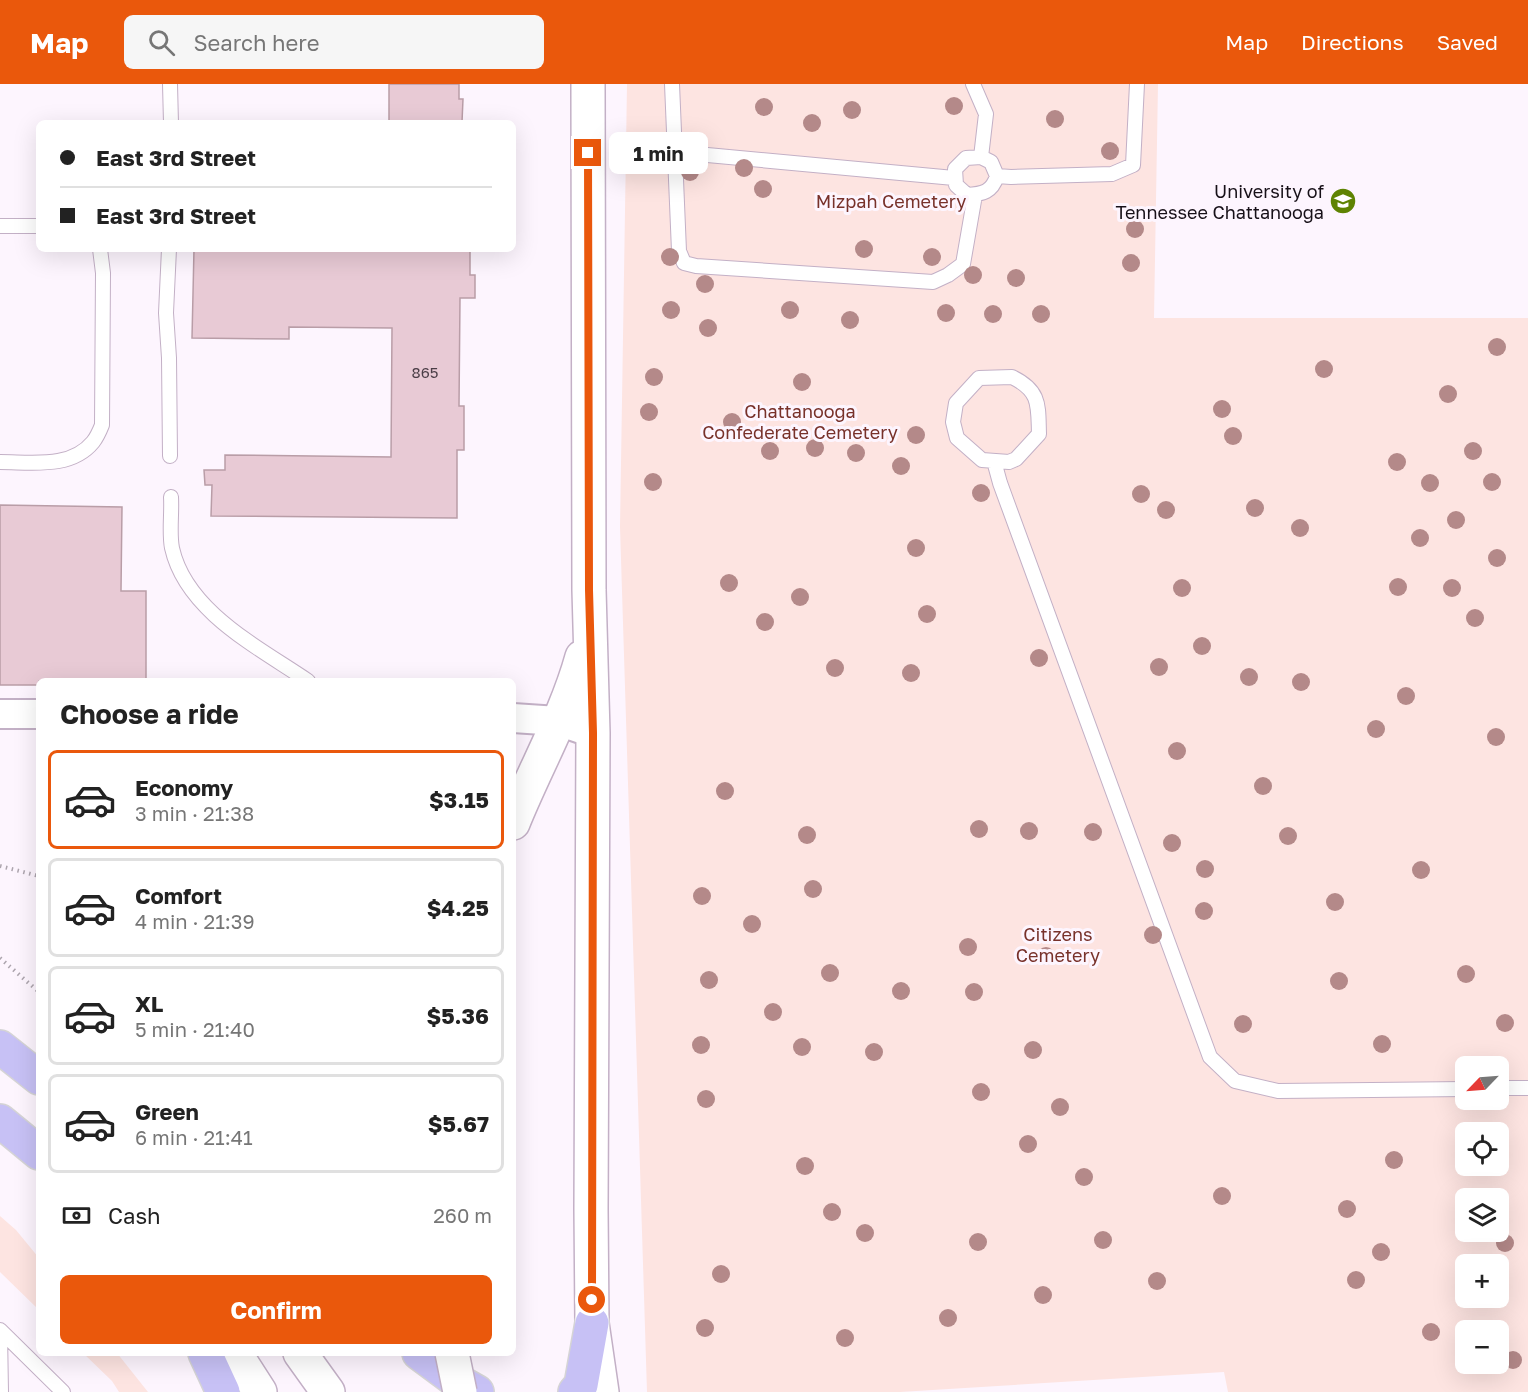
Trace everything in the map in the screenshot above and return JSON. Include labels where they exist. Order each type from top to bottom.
[{"type":"main road","points":[[588,84],[589,590],[593,733],[592,1323],[602,1392]]},
{"type":"main road","points":[[516,816],[574,685],[583,654],[588,622],[589,590]]},
{"type":"main road","points":[[0,1047],[36,1075]]},
{"type":"main road","points":[[0,1121],[36,1151]]},
{"type":"main road","points":[[575,1392],[581,1384],[592,1323]]},
{"type":"main road","points":[[206,1356],[223,1392]]},
{"type":"main road","points":[[237,1356],[260,1392]]},
{"type":"main road","points":[[302,1356],[328,1392]]},
{"type":"main road","points":[[423,1356],[454,1379],[477,1392]]},
{"type":"main road","points":[[453,1356],[460,1392]]},
{"type":"street","points":[[0,714],[36,714]]},
{"type":"street","points":[[516,718],[558,721],[593,733]]},
{"type":"lane","points":[[170,84],[171,120]]},
{"type":"lane","points":[[672,84],[679,252],[684,263],[696,266],[933,282],[963,264],[975,195]]},
{"type":"lane","points":[[973,84],[986,114],[981,157]]},
{"type":"lane","points":[[997,176],[1112,174],[1134,165],[1137,84]]},
{"type":"lane","points":[[675,152],[954,178]]},
{"type":"lane","points":[[981,157],[992,162],[997,176],[994,186],[987,192],[968,195],[956,185],[955,169],[966,158],[981,157]]},
{"type":"lane","points":[[0,226],[36,226]]},
{"type":"lane","points":[[0,462],[62,462],[78,455],[94,442],[102,425],[103,273],[100,252]]},
{"type":"lane","points":[[169,252],[166,313],[170,358],[170,456]]},
{"type":"lane","points":[[1012,377],[1023,382],[1037,400],[1039,434],[1016,459],[1009,462],[994,461],[982,460],[957,438],[953,422],[956,403],[979,378],[1012,377]]},
{"type":"lane","points":[[994,461],[1000,483],[1210,1057],[1235,1081],[1278,1091],[1455,1089]]},
{"type":"lane","points":[[171,497],[172,547],[181,575],[200,602],[224,623],[304,678]]},
{"type":"lane","points":[[1509,1089],[1528,1088]]},
{"type":"lane","points":[[0,1331],[1,1392]]},
{"type":"lane","points":[[0,1331],[63,1392]]},
{"type":"path","points":[[0,866],[36,875]]},
{"type":"path","points":[[0,957],[36,989]]},
{"type":"green space","name":"Citizens Cemetery","points":[[627,84],[1158,84],[1154,318],[1528,318],[1528,1392],[1228,1392],[1224,1372],[900,1392],[647,1392],[620,527]]},
{"type":"green space","points":[[0,1216],[16,1230],[36,1254],[36,1307],[0,1272]]},
{"type":"green space","points":[[86,1356],[119,1356],[148,1392],[119,1392],[112,1381]]},
{"type":"building","points":[[389,84],[459,84],[459,99],[463,99],[462,120],[389,120]]},
{"type":"building","points":[[194,252],[470,252],[470,275],[475,275],[475,298],[460,298],[459,406],[464,406],[464,450],[457,450],[457,518],[211,516],[212,485],[205,485],[204,470],[225,470],[225,455],[391,457],[392,328],[289,327],[289,339],[192,338]]},
{"type":"building","points":[[0,505],[122,507],[121,591],[146,591],[146,678],[36,678],[36,685],[0,685]]},
{"type":"place","name":"University of Tennessee Chattanooga","points":[[1343,201]]},
{"type":"route","points":[[588,153],[589,590],[593,733],[592,1300]]},
{"type":"park label","name":"Mizpah Cemetery","points":[[891,201]]},
{"type":"park label","name":"Chattanooga Confederate Cemetery","points":[[800,421]]}]
